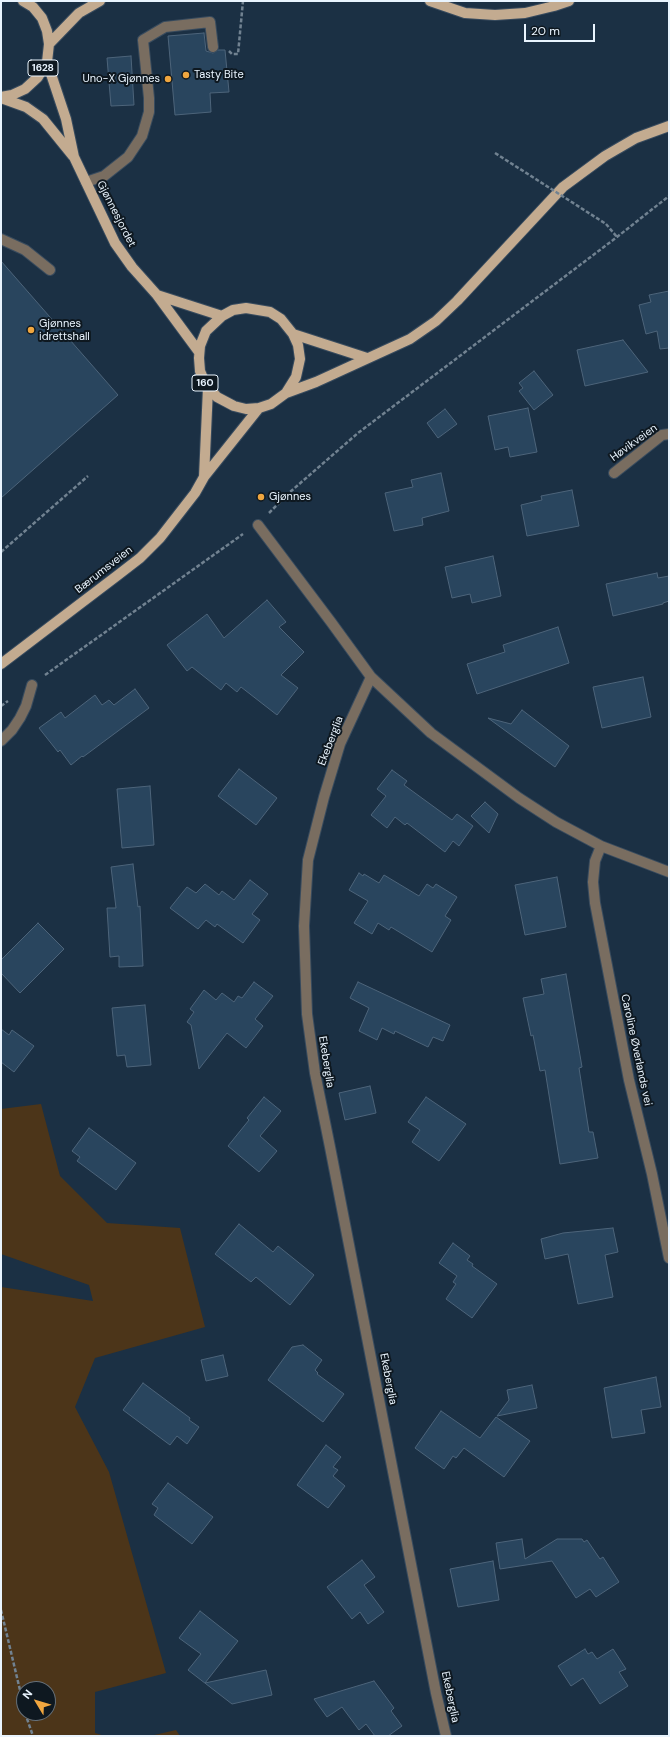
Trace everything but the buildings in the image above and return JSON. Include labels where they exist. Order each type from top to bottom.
[{"type":"main road","name":"1628","points":[[1,98],[25,89],[38,77],[47,62],[49,44],[47,31],[42,18],[33,7],[23,1]]},
{"type":"main road","name":"1628","points":[[49,44],[79,13],[100,1]]},
{"type":"main road","points":[[430,1],[464,13],[495,15],[525,13],[569,1]]},
{"type":"main road","name":"Gjønnesjordet","points":[[47,62],[66,119],[74,157]]},
{"type":"main road","name":"Gjønnesjordet","points":[[1,98],[26,107],[43,119],[74,157],[115,243],[141,279],[158,295],[199,352]]},
{"type":"main road","points":[[286,393],[316,382],[410,339],[436,321],[458,301],[564,187],[605,156],[636,138],[669,126]]},
{"type":"main road","name":"Gjønnesjordet","points":[[158,295],[222,316]]},
{"type":"main road","name":"160","points":[[246,308],[264,310],[281,319],[293,334],[298,345],[300,359],[296,376],[286,393],[271,404],[259,408],[246,409],[234,406],[222,401],[208,388],[200,371],[200,346],[206,331],[222,316],[233,310],[246,308]]},
{"type":"main road","points":[[293,334],[367,358]]},
{"type":"main road","name":"Bærumsveien","points":[[204,477],[208,388]]},
{"type":"main road","name":"Bærumsveien","points":[[1,664],[140,558],[172,523],[195,493],[204,477],[259,408]]},
{"type":"street","points":[[86,182],[104,176],[128,158],[142,136],[149,112],[143,40],[165,27],[210,22],[213,47]]},
{"type":"street","points":[[1,239],[25,250],[50,270]]},
{"type":"street","name":"Høvikveien","points":[[614,473],[662,435],[669,434]]},
{"type":"street","points":[[258,525],[371,677],[431,733],[512,794],[556,822],[601,846],[669,872]]},
{"type":"street","name":"Ekeberglia","points":[[371,677],[340,744],[324,797],[308,860],[304,926],[307,1014],[314,1073],[330,1147],[436,1693],[446,1736]]},
{"type":"street","points":[[1,741],[12,730],[20,718],[26,706],[32,685]]},
{"type":"street","name":"Caroline Øverlands vei","points":[[601,846],[596,862],[593,882],[595,904],[629,1080],[652,1174],[669,1258]]},
{"type":"path","points":[[213,47],[225,46],[232,54],[238,54],[243,1]]},
{"type":"path","points":[[495,153],[606,224],[617,237]]},
{"type":"path","points":[[32,685],[184,575],[258,525],[290,492],[358,433],[669,196]]},
{"type":"path","points":[[1,552],[88,476]]},
{"type":"path","points":[[1,1610],[18,1681]]},
{"type":"path","points":[[28,1721],[33,1736]]},
{"type":"shaded area","points":[[41,1104],[60,1176],[107,1223],[180,1228],[205,1327],[95,1358],[75,1407],[109,1472],[166,1673],[95,1692],[95,1733],[105,1736],[1,1736],[1,1287],[93,1301],[89,1285],[1,1254],[1,1109]]},
{"type":"shaded area","points":[[176,1730],[180,1736],[150,1736]]},
{"type":"place","name":"Tasty Bite","points":[[186,75]]},
{"type":"place","name":"Uno-X Gjønnes","points":[[168,79]]},
{"type":"place","name":"Gjønnes idrettshall","points":[[31,330]]},
{"type":"place","name":"Gjønnes","points":[[261,497]]}]
